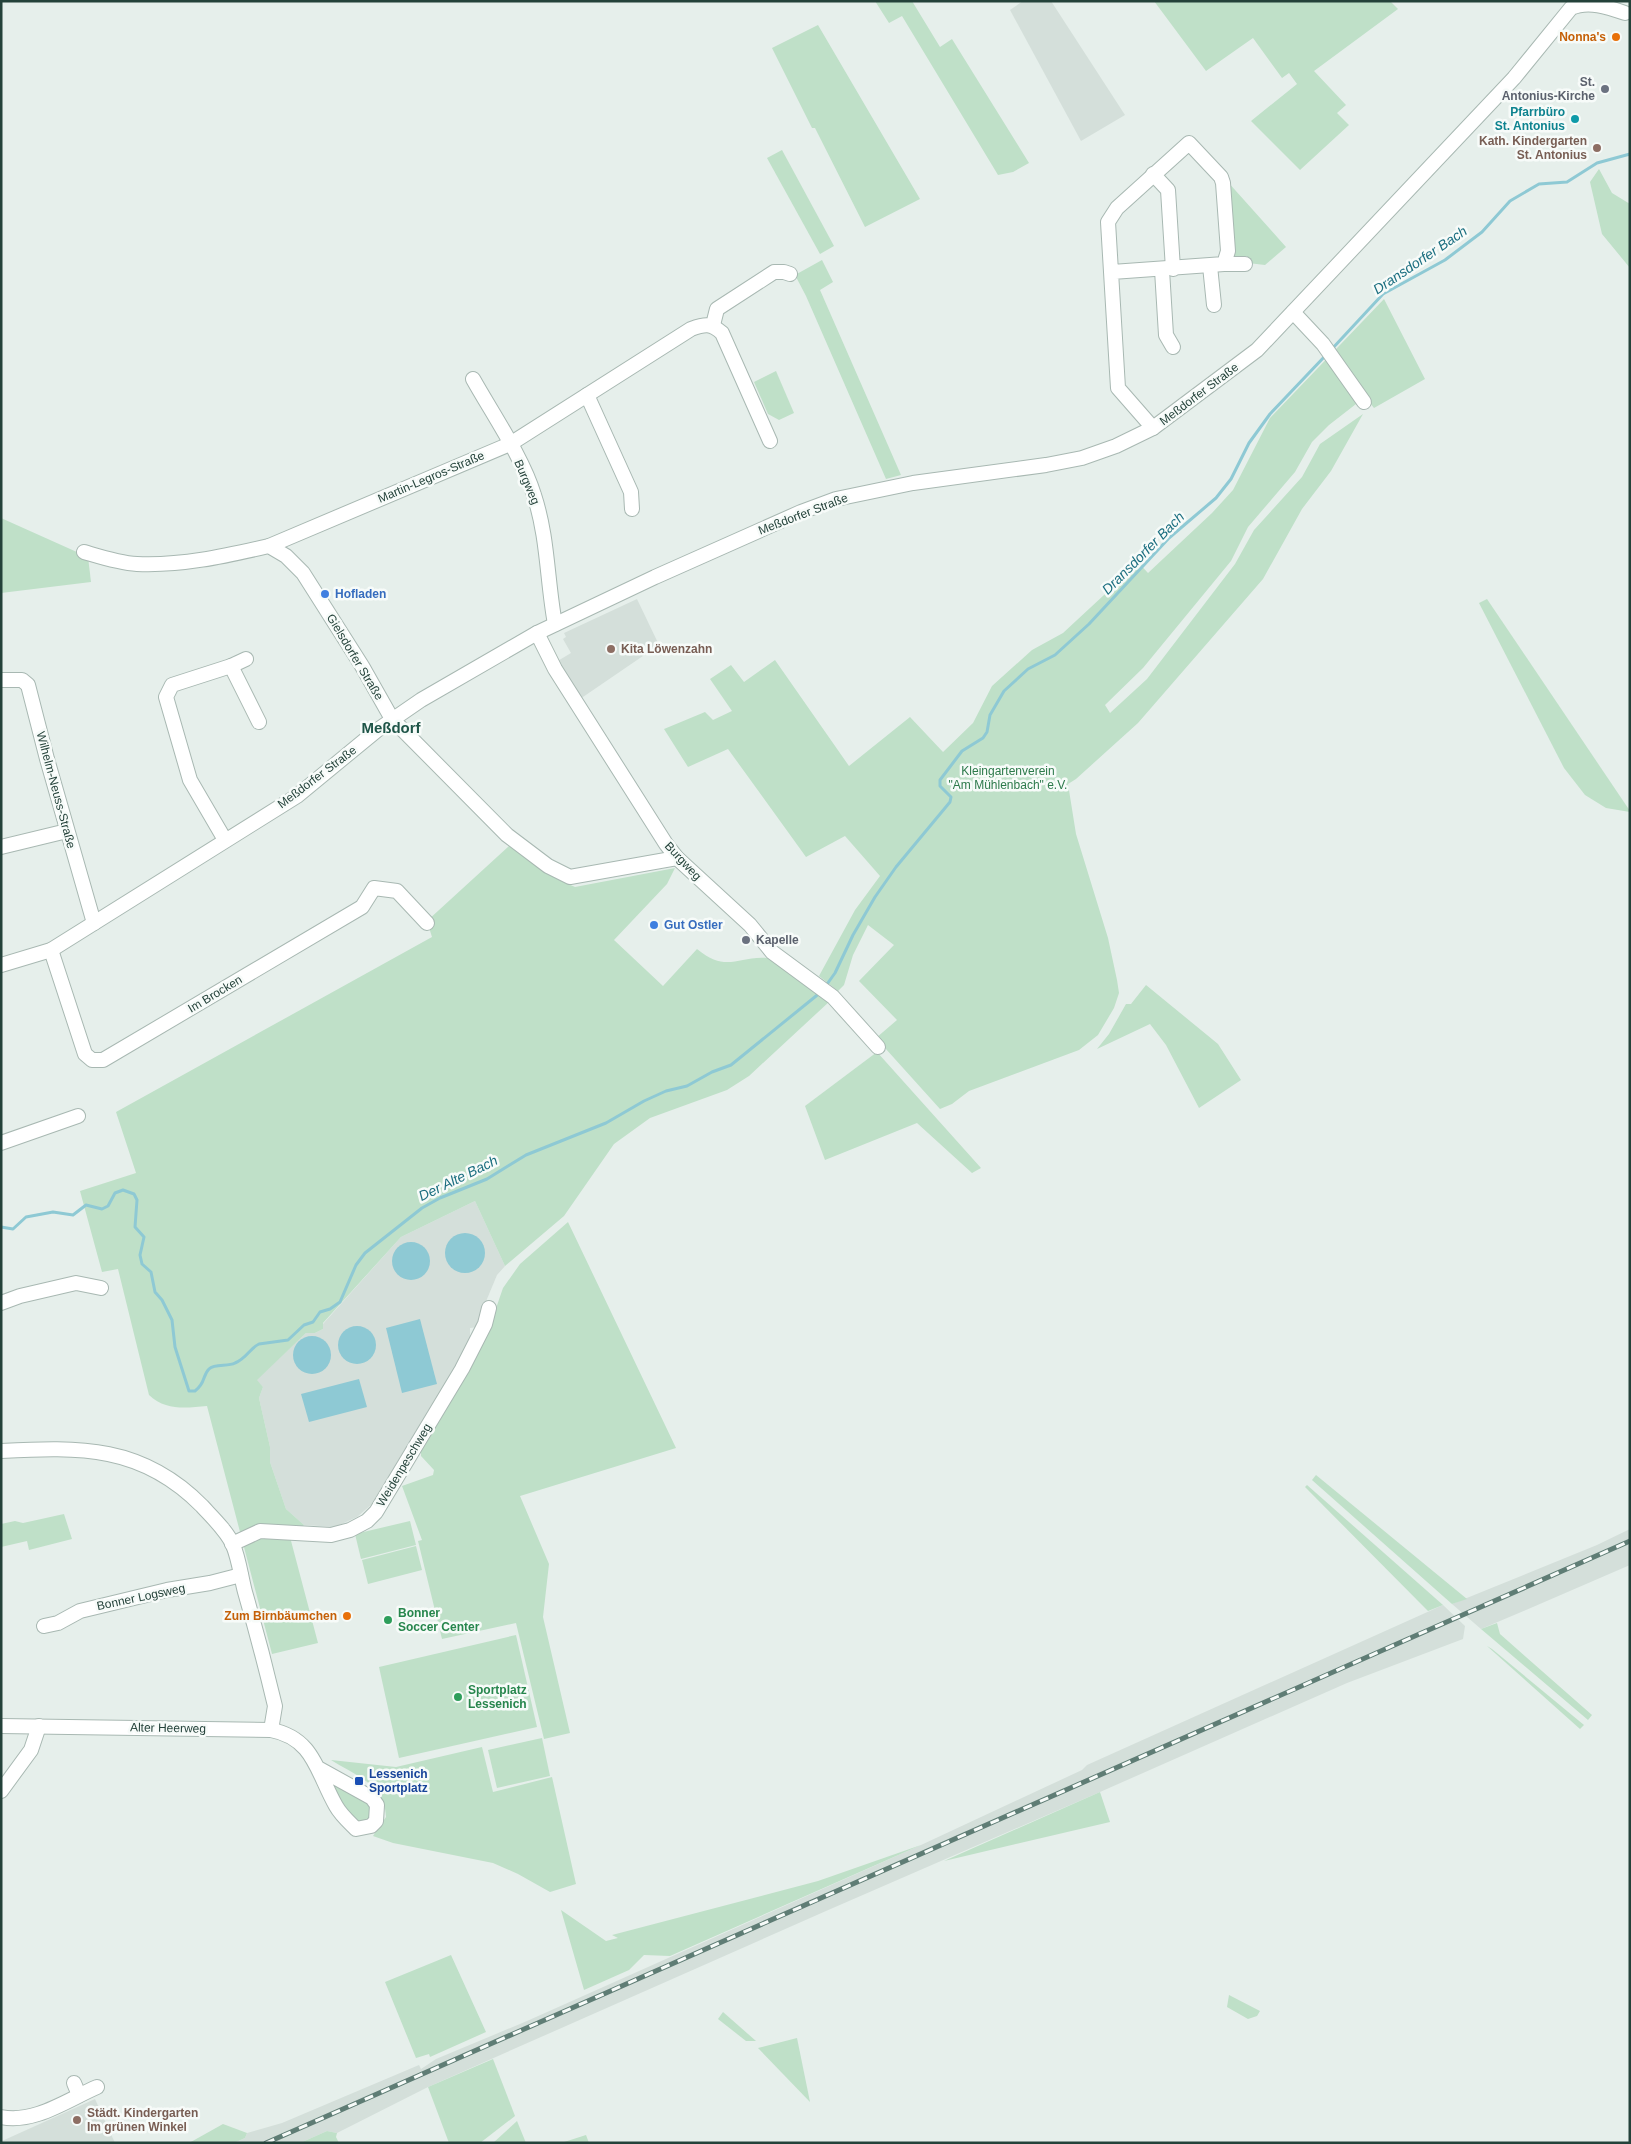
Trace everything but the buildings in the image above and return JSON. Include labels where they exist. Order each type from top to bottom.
[{"type":"street","name":"Meßdorfer Straße","points":[[1,965],[30,958],[51,950],[297,796],[392,719],[421,700],[537,632],[801,512],[836,499],[907,484],[1027,468],[1082,458],[1116,446],[1153,428],[1257,350],[1514,78],[1571,8],[1583,2],[1601,5],[1628,15]]},
{"type":"street","points":[[1153,428],[1118,388],[1108,222],[1117,208],[1189,143],[1220,177],[1223,184],[1228,251],[1217,265],[1214,305]]},
{"type":"street","points":[[1153,174],[1168,190],[1166,335],[1173,347]]},
{"type":"street","points":[[1112,272],[1246,264]]},
{"type":"street","points":[[770,441],[722,333],[713,325],[717,309],[774,272],[790,274]]},
{"type":"street","points":[[1293,312],[1323,344],[1364,402]]},
{"type":"street","name":"Martin-Legros-Straße","points":[[268,546],[510,444],[691,329],[704,324],[713,325]]},
{"type":"street","name":"Burgweg","points":[[473,379],[510,444],[534,494],[542,524],[555,624]]},
{"type":"street","points":[[587,395],[631,492],[632,509]]},
{"type":"street","points":[[84,552],[137,564],[210,560],[268,546]]},
{"type":"street","name":"Gielsdorfer Straße","points":[[268,546],[286,556],[302,573],[392,719],[506,835],[560,873],[570,877],[585,876],[678,858]]},
{"type":"street","name":"Burgweg","points":[[537,632],[556,669],[666,844],[678,858],[750,925],[772,952],[832,997],[878,1047]]},
{"type":"street","points":[[225,840],[190,780],[166,697],[172,685],[232,666],[246,659]]},
{"type":"street","points":[[232,666],[259,722]]},
{"type":"street","name":"Wilhelm-Neuss-Straße","points":[[1,680],[22,680],[28,685],[94,923]]},
{"type":"street","points":[[1,847],[67,830]]},
{"type":"street","name":"Im Brocken","points":[[51,950],[85,1054],[92,1060],[103,1060],[362,907],[374,888],[397,892],[427,923]]},
{"type":"street","points":[[1,1143],[78,1116]]},
{"type":"street","points":[[1,1303],[20,1296],[76,1284],[101,1288]]},
{"type":"street","name":"Weidenpeschweg","points":[[232,1544],[260,1531],[331,1535],[350,1530],[367,1521],[376,1512],[462,1369],[485,1324],[489,1308]]},
{"type":"street","points":[[1,1451],[84,1449],[129,1459],[159,1473],[191,1495],[213,1517],[232,1544],[241,1575],[275,1706],[271,1730]]},
{"type":"street","name":"Bonner Logsweg","points":[[44,1626],[58,1622],[80,1611],[167,1590],[210,1583],[241,1575]]},
{"type":"street","name":"Alter Heerweg","points":[[1,1726],[271,1730],[285,1733],[308,1750],[336,1806],[350,1824],[356,1829],[371,1826],[376,1821],[378,1805],[372,1798],[318,1768]]},
{"type":"street","points":[[1,1791],[31,1750],[39,1726]]},
{"type":"street","points":[[1,2116],[20,2119],[31,2116],[77,2089],[97,2088]]},
{"type":"shaded area","points":[[1023,1],[1051,1],[1125,115],[1081,141],[1010,10]]},
{"type":"shaded area","name":"Kita Löwenzahn","points":[[637,599],[659,645],[580,699],[556,662],[571,653],[563,639],[566,637],[564,633]]},
{"type":"shaded area","points":[[475,1201],[505,1266],[497,1275],[477,1323],[478,1327],[470,1328],[470,1342],[372,1504],[357,1517],[335,1527],[304,1525],[286,1509],[270,1462],[270,1447],[259,1398],[263,1387],[256,1380],[306,1333],[315,1333],[323,1329],[323,1324],[401,1237]]},
{"type":"shaded area","points":[[1630,1529],[1630,1565],[1481,1629],[1452,1604],[1597,1545]]},
{"type":"shaded area","points":[[1443,1605],[1465,1626],[1463,1639],[1347,1683],[826,1911],[428,2087],[337,2133],[327,2131],[300,2143],[234,2143],[245,2138],[247,2133],[282,2123],[419,2065],[421,2069],[436,2059],[527,2021],[921,1845],[1082,1770],[1087,1765]]},
{"type":"shaded area","name":"Städt. Kindergarten Im grünen Winkel","points":[[95,2099],[115,2143],[3,2143],[2,2141]]},
{"type":"green space","points":[[875,1],[912,1],[940,47],[952,39],[1029,163],[1013,172],[998,175],[902,16],[889,23]]},
{"type":"green space","points":[[1154,1],[1390,1],[1398,9],[1314,71],[1346,105],[1337,113],[1349,125],[1300,170],[1251,121],[1297,84],[1289,73],[1282,78],[1253,38],[1206,71]]},
{"type":"green space","points":[[818,25],[920,199],[865,227],[772,48]]},
{"type":"green space","points":[[782,150],[834,246],[820,254],[767,158]]},
{"type":"green space","points":[[1599,169],[1612,193],[1630,204],[1630,268],[1602,234],[1590,182]]},
{"type":"green space","points":[[1227,181],[1286,247],[1265,265],[1248,263],[1247,256],[1235,257]]},
{"type":"green space","points":[[822,260],[833,282],[820,290],[901,475],[886,479],[795,275]]},
{"type":"green space","name":"Kleingartenverein \"Am Mühlenbach\" e.V.","points":[[1384,299],[1425,379],[1374,408],[1365,397],[1329,425],[1312,442],[1295,472],[1248,527],[1231,561],[1143,668],[1105,705],[1110,713],[1147,679],[1235,564],[1254,530],[1302,477],[1320,444],[1363,414],[1331,471],[1302,509],[1263,579],[1138,723],[1068,784],[1076,834],[1108,938],[1117,980],[1119,993],[1114,1008],[1098,1035],[1079,1050],[969,1091],[952,1104],[940,1109],[876,1038],[897,1020],[859,981],[894,945],[868,925],[853,955],[844,985],[838,991],[819,976],[855,910],[880,876],[845,836],[806,857],[728,749],[688,767],[664,729],[705,712],[713,720],[732,711],[710,679],[731,665],[744,682],[775,660],[849,766],[910,717],[943,752],[973,723],[992,686],[1032,650],[1063,633],[1104,595],[1136,560],[1148,573],[1212,513],[1233,490],[1270,418]]},
{"type":"green space","points":[[776,371],[794,413],[779,420],[768,414],[754,382]]},
{"type":"green space","points":[[1,518],[88,557],[91,582],[1,593]]},
{"type":"green space","points":[[1487,599],[1630,812],[1606,808],[1585,795],[1564,768],[1479,603]]},
{"type":"green space","points":[[509,846],[557,879],[575,887],[675,868],[667,884],[614,940],[663,986],[697,949],[717,961],[725,962],[769,958],[830,1001],[749,1076],[727,1090],[650,1118],[614,1144],[564,1216],[505,1266],[475,1201],[401,1237],[323,1323],[323,1329],[315,1333],[306,1333],[257,1380],[263,1387],[259,1398],[270,1447],[270,1462],[286,1509],[304,1525],[290,1537],[318,1643],[272,1654],[207,1406],[184,1408],[169,1406],[162,1404],[149,1395],[118,1269],[102,1272],[80,1191],[136,1173],[116,1112],[432,937],[427,921]]},
{"type":"green space","points":[[1146,985],[1218,1044],[1241,1080],[1199,1108],[1166,1045],[1150,1024],[1097,1049],[1109,1034],[1126,1004],[1131,1004]]},
{"type":"green space","points":[[877,1052],[981,1168],[972,1173],[917,1123],[825,1160],[805,1106]]},
{"type":"green space","points":[[568,1222],[676,1448],[520,1496],[549,1564],[543,1617],[570,1733],[544,1739],[516,1623],[442,1639],[418,1541],[422,1540],[402,1486],[433,1475],[434,1470],[421,1456],[421,1445],[494,1314],[503,1288],[520,1264]]},
{"type":"green space","points":[[1316,1475],[1467,1599],[1452,1604],[1312,1480]]},
{"type":"green space","points":[[1307,1485],[1443,1605],[1428,1611],[1305,1487]]},
{"type":"green space","points":[[64,1514],[72,1539],[29,1550],[27,1541],[1,1547],[1,1524],[15,1521],[23,1523]]},
{"type":"green space","points":[[410,1521],[416,1545],[361,1559],[355,1534]]},
{"type":"green space","points":[[416,1546],[422,1570],[368,1584],[362,1560]]},
{"type":"green space","points":[[1497,1623],[1500,1634],[1592,1715],[1588,1720],[1481,1629]]},
{"type":"green space","name":"Sportplatz Lessenich","points":[[516,1635],[537,1727],[399,1758],[379,1667]]},
{"type":"green space","points":[[1487,1646],[1492,1649],[1584,1725],[1580,1729]]},
{"type":"green space","points":[[542,1738],[550,1776],[497,1788],[488,1750]]},
{"type":"green space","points":[[482,1747],[493,1792],[552,1777],[576,1884],[550,1892],[518,1874],[493,1863],[393,1843],[373,1836],[386,1817],[380,1796],[368,1782],[331,1760],[396,1767]]},
{"type":"green space","points":[[332,1784],[369,1805],[371,1808],[370,1818],[358,1821],[353,1818],[331,1788]]},
{"type":"green space","points":[[1100,1792],[1110,1822],[944,1861]]},
{"type":"green space","points":[[921,1845],[670,1956],[644,1955],[629,1970],[584,1990],[561,1910],[606,1941],[618,1938],[612,1935],[818,1881]]},
{"type":"green space","points":[[451,1955],[486,2032],[430,2057],[429,2054],[416,2058],[385,1982]]},
{"type":"green space","points":[[1229,1995],[1260,2011],[1257,2016],[1248,2019],[1227,2007]]},
{"type":"green space","points":[[723,2012],[756,2041],[746,2041],[718,2019]]},
{"type":"green space","points":[[797,2038],[810,2102],[758,2048]]},
{"type":"green space","points":[[493,2059],[515,2116],[480,2143],[449,2143],[428,2087]]},
{"type":"green space","points":[[517,2121],[526,2143],[493,2143]]},
{"type":"green space","points":[[223,2124],[247,2133],[245,2138],[234,2143],[189,2143]]},
{"type":"green space","points":[[327,2131],[337,2133],[336,2137],[339,2143],[300,2143]]},
{"type":"green space","points":[[586,2135],[589,2143],[561,2143]]},
{"type":"water","points":[[465,1233],[479,1239],[485,1253],[479,1267],[465,1273],[451,1267],[445,1253],[451,1239]]},
{"type":"water","points":[[411,1242],[425,1247],[430,1261],[425,1275],[411,1280],[397,1275],[392,1261],[397,1247]]},
{"type":"water","points":[[420,1319],[437,1384],[402,1393],[386,1328]]},
{"type":"water","points":[[357,1326],[364,1327],[370,1332],[375,1338],[375,1352],[370,1358],[364,1363],[357,1364],[350,1363],[344,1358],[339,1352],[338,1345],[339,1338],[344,1332],[350,1327]]},
{"type":"water","points":[[312,1336],[326,1341],[331,1355],[326,1369],[312,1374],[298,1369],[293,1355],[298,1341]]},
{"type":"water","points":[[359,1379],[367,1407],[309,1422],[301,1394]]},
{"type":"waterway","name":"Dransdorfer Bach","points":[[1331,350],[1383,294],[1445,260],[1482,232],[1510,201],[1539,184],[1567,182],[1597,163],[1630,154]]},
{"type":"waterway","name":"Dransdorfer Bach","points":[[825,987],[835,973],[853,935],[875,897],[896,867],[950,802],[951,797],[940,786],[940,780],[962,751],[983,738],[987,732],[990,715],[1004,691],[1028,669],[1055,655],[1089,624],[1169,538],[1216,498],[1231,479],[1249,443],[1270,414],[1326,355]]},
{"type":"waterway","name":"Der Alte Bach","points":[[1,1227],[13,1229],[26,1217],[53,1212],[73,1215],[86,1205],[102,1209],[108,1206],[115,1193],[123,1190],[134,1194],[137,1200],[135,1227],[144,1237],[140,1255],[142,1264],[151,1272],[155,1292],[162,1300],[172,1320],[175,1347],[189,1391],[195,1391],[212,1367],[235,1363],[259,1344],[288,1340],[304,1325],[313,1322],[320,1312],[330,1309],[340,1302],[356,1265],[365,1253],[422,1208],[440,1198],[487,1179],[526,1155],[606,1123],[644,1101],[666,1091],[687,1086],[712,1072],[731,1065],[821,992]]},
{"type":"railway","points":[[266,2143],[1630,1541]]},
{"type":"place","name":"Nonna's","points":[[1616,37]]},
{"type":"place","name":"St. Antonius-Kirche","points":[[1605,89]]},
{"type":"place","name":"Pfarrbüro St. Antonius","points":[[1575,119]]},
{"type":"place","name":"Kath. Kindergarten St. Antonius","points":[[1597,148]]},
{"type":"place","name":"Hofladen","points":[[325,594]]},
{"type":"place","name":"Kita Löwenzahn","points":[[611,649]]},
{"type":"place","name":"Gut Ostler","points":[[654,925]]},
{"type":"place","name":"Kapelle","points":[[746,940]]},
{"type":"place","name":"Zum Birnbäumchen","points":[[347,1616]]},
{"type":"place","name":"Bonner Soccer Center","points":[[388,1620]]},
{"type":"place","name":"Sportplatz Lessenich","points":[[458,1697]]},
{"type":"place","name":"Lessenich Sportplatz","points":[[359,1781]]},
{"type":"place","name":"Städt. Kindergarten Im grünen Winkel","points":[[77,2120]]},
{"type":"district","name":"Meßdorf","points":[[391,727]]}]
